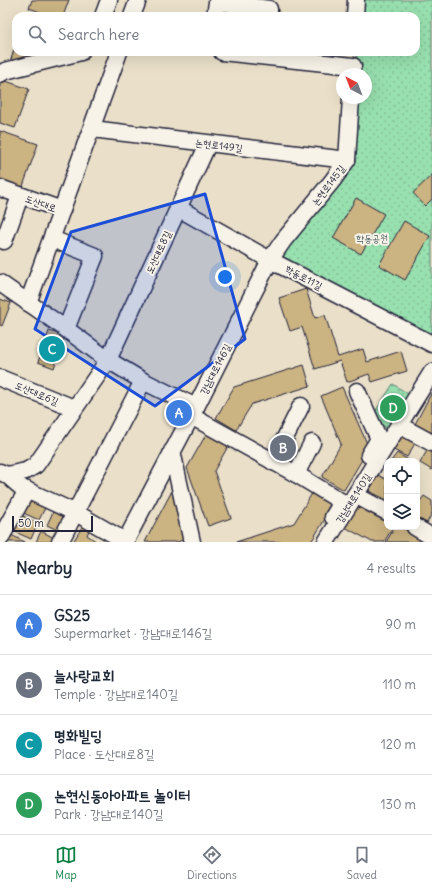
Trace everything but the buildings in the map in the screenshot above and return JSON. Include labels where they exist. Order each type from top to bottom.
[{"type":"street","points":[[104,12],[109,0]]},
{"type":"street","points":[[134,12],[138,0]]},
{"type":"street","points":[[355,12],[356,0]]},
{"type":"street","points":[[216,12],[217,2],[269,9],[269,12]]},
{"type":"street","points":[[0,74],[66,56]]},
{"type":"street","points":[[28,303],[118,56]]},
{"type":"street","points":[[283,56],[353,64]]},
{"type":"street","name":"논현로145길","points":[[270,260],[283,241],[333,180],[347,160],[351,104]]},
{"type":"street","name":"논현로149길","points":[[92,129],[347,160]]},
{"type":"street","name":"도산대로8길","points":[[3,474],[26,470],[36,465],[108,360],[208,144]]},
{"type":"street","name":"도산대로","points":[[0,188],[62,210]]},
{"type":"street","name":"도산대로","points":[[4,241],[20,196]]},
{"type":"street","name":"학동로11길","points":[[178,208],[270,260],[432,344]]},
{"type":"street","points":[[52,239],[95,256],[66,329]]},
{"type":"street","name":"강남대로146길","points":[[125,541],[194,411],[270,260]]},
{"type":"street","points":[[0,283],[108,360],[194,411],[273,462],[348,498],[384,511]]},
{"type":"street","name":"강남대로140길","points":[[326,542],[348,498],[399,425],[432,372]]},
{"type":"street","name":"도산대로6길","points":[[0,378],[74,408]]},
{"type":"street","points":[[60,542],[144,381]]},
{"type":"street","points":[[318,542],[348,498],[379,439],[357,391]]},
{"type":"street","points":[[273,462],[301,406]]},
{"type":"street","points":[[399,425],[432,443]]},
{"type":"street","points":[[296,474],[312,443]]},
{"type":"street","points":[[172,452],[192,542]]},
{"type":"street","points":[[3,474],[22,488],[76,513],[125,541]]},
{"type":"street","points":[[0,539],[26,490]]},
{"type":"street","points":[[419,530],[432,537]]},
{"type":"highlighted area","points":[[205,194],[245,339],[155,406],[35,329],[71,232]]},
{"type":"green space","name":"학동공원","points":[[359,0],[432,0],[432,337],[279,258],[345,175],[354,104],[372,104],[372,68],[356,68],[357,56],[420,56],[420,12],[358,12]]},
{"type":"green space","points":[[393,384],[414,398],[393,432],[371,418]]},
{"type":"place","name":"명화빌딩","points":[[52,349]]},
{"type":"place","name":"논현신동아아파트 놀이터","points":[[393,408]]},
{"type":"place","name":"GS25","points":[[179,413]]},
{"type":"place","name":"늘사랑교회","points":[[283,448]]}]
